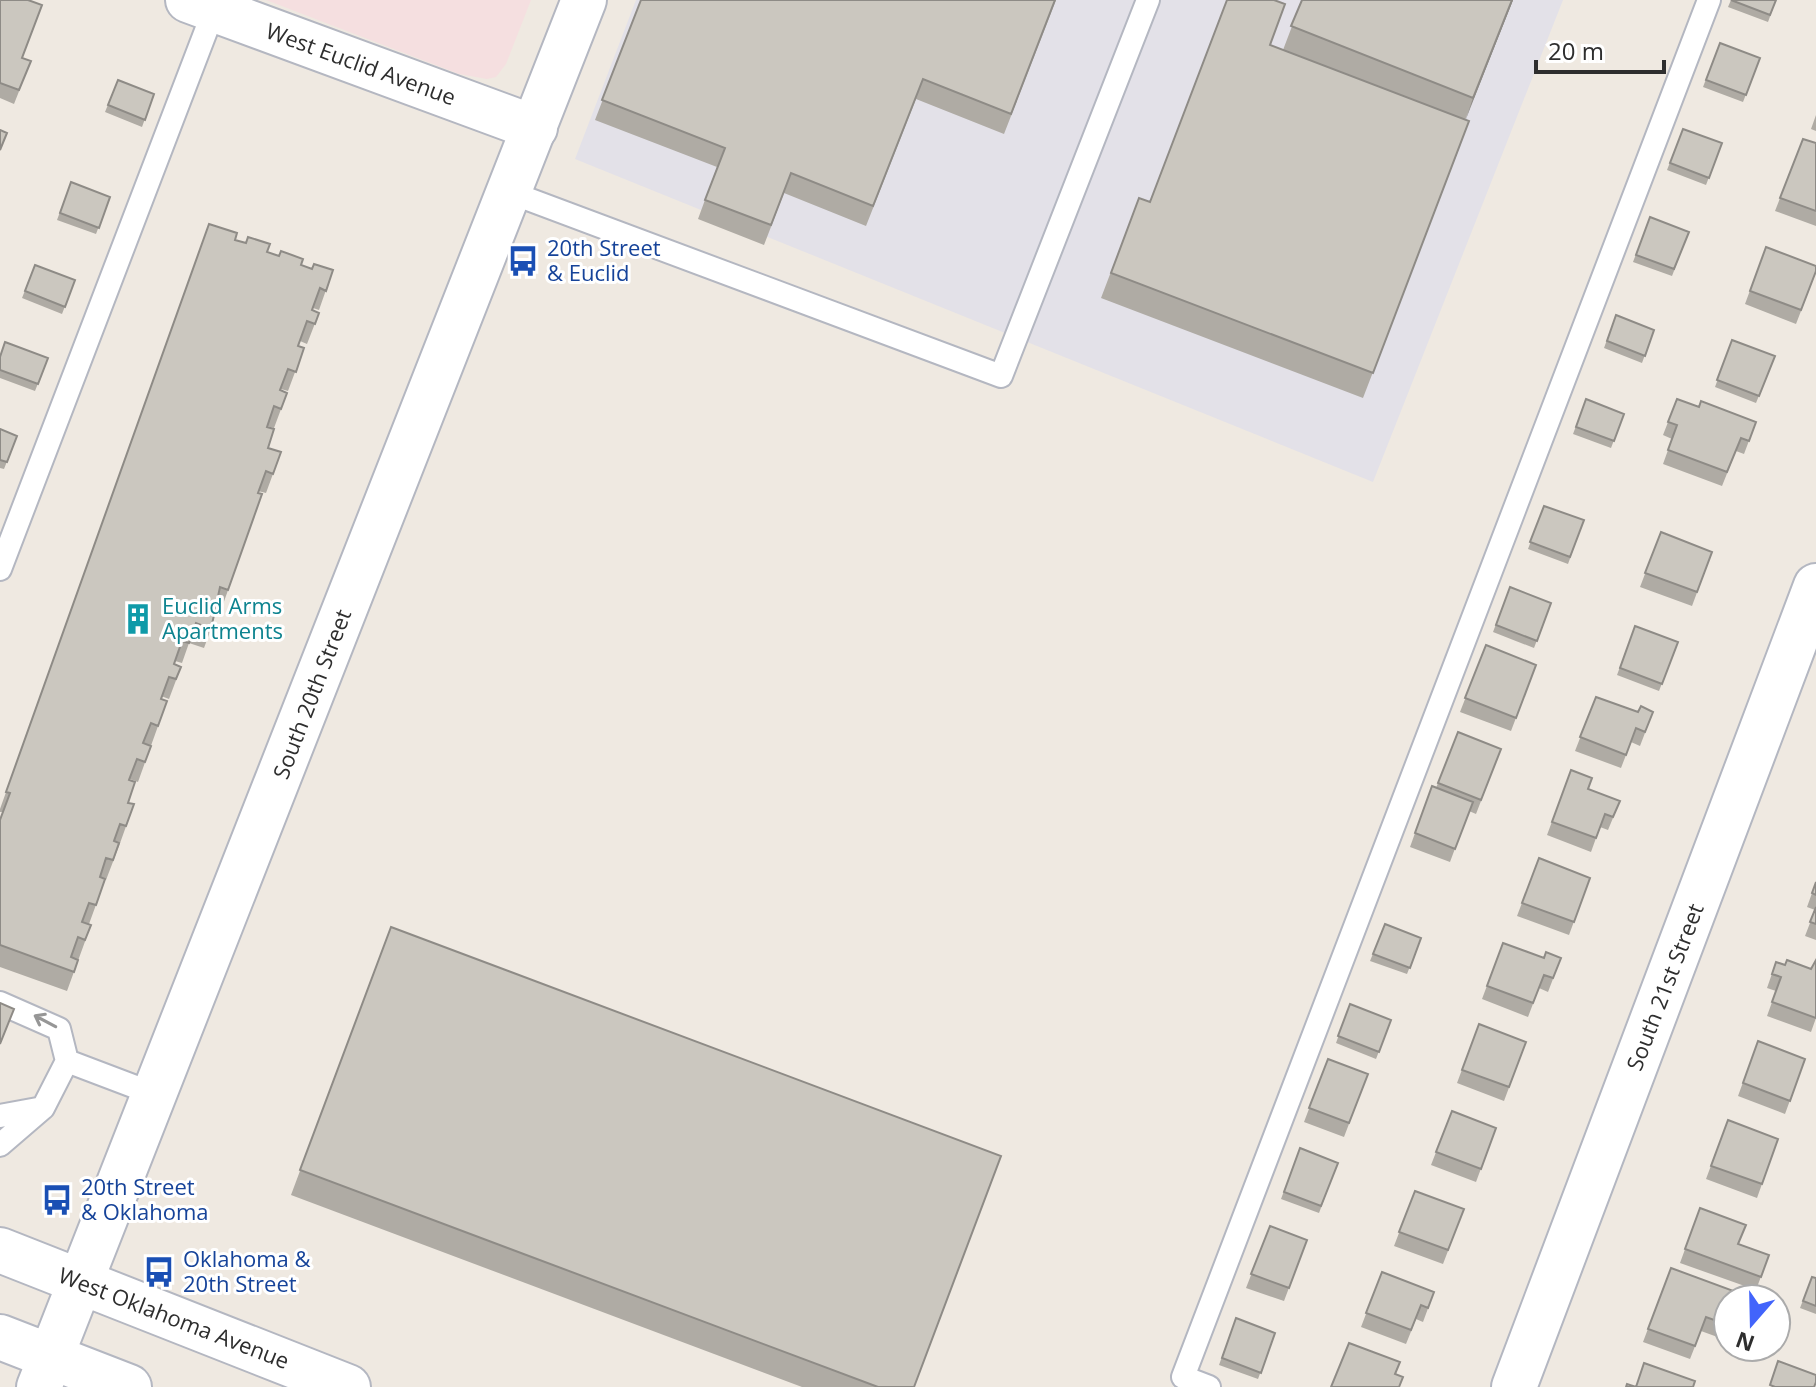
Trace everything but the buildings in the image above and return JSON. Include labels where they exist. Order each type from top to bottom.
[{"type":"street","name":"South 20th Street","points":[[45,1372],[584,0]]},
{"type":"street","name":"West Euclid Avenue","points":[[201,5],[535,128]]},
{"type":"street","name":"South 21st Street","points":[[1514,1387],[1816,586]]},
{"type":"street","name":"West Oklahoma Avenue","points":[[0,1250],[348,1387]]},
{"type":"street","points":[[0,1337],[45,1372],[129,1387]]},
{"type":"lane","points":[[509,192],[1001,376],[1148,0]]},
{"type":"lane","points":[[1209,1387],[1183,1377],[1709,0]]},
{"type":"lane","points":[[0,569],[201,5]]},
{"type":"lane","points":[[0,1003],[59,1029],[67,1061],[43,1108],[0,1145]]},
{"type":"lane","points":[[67,1061],[154,1094]]},
{"type":"lane","points":[[0,1116],[43,1108]]},
{"type":"shaded area","points":[[266,0],[531,0],[506,64],[496,77],[487,79],[459,74]]},
{"type":"shaded area","points":[[636,0],[1563,0],[1373,482],[575,159]]},
{"type":"place","name":"20th Street & Euclid","points":[[523,261]]},
{"type":"place","name":"Euclid Arms Apartments","points":[[138,619]]},
{"type":"place","name":"20th Street & Oklahoma","points":[[57,1200]]},
{"type":"place","name":"Oklahoma & 20th Street","points":[[159,1272]]}]
